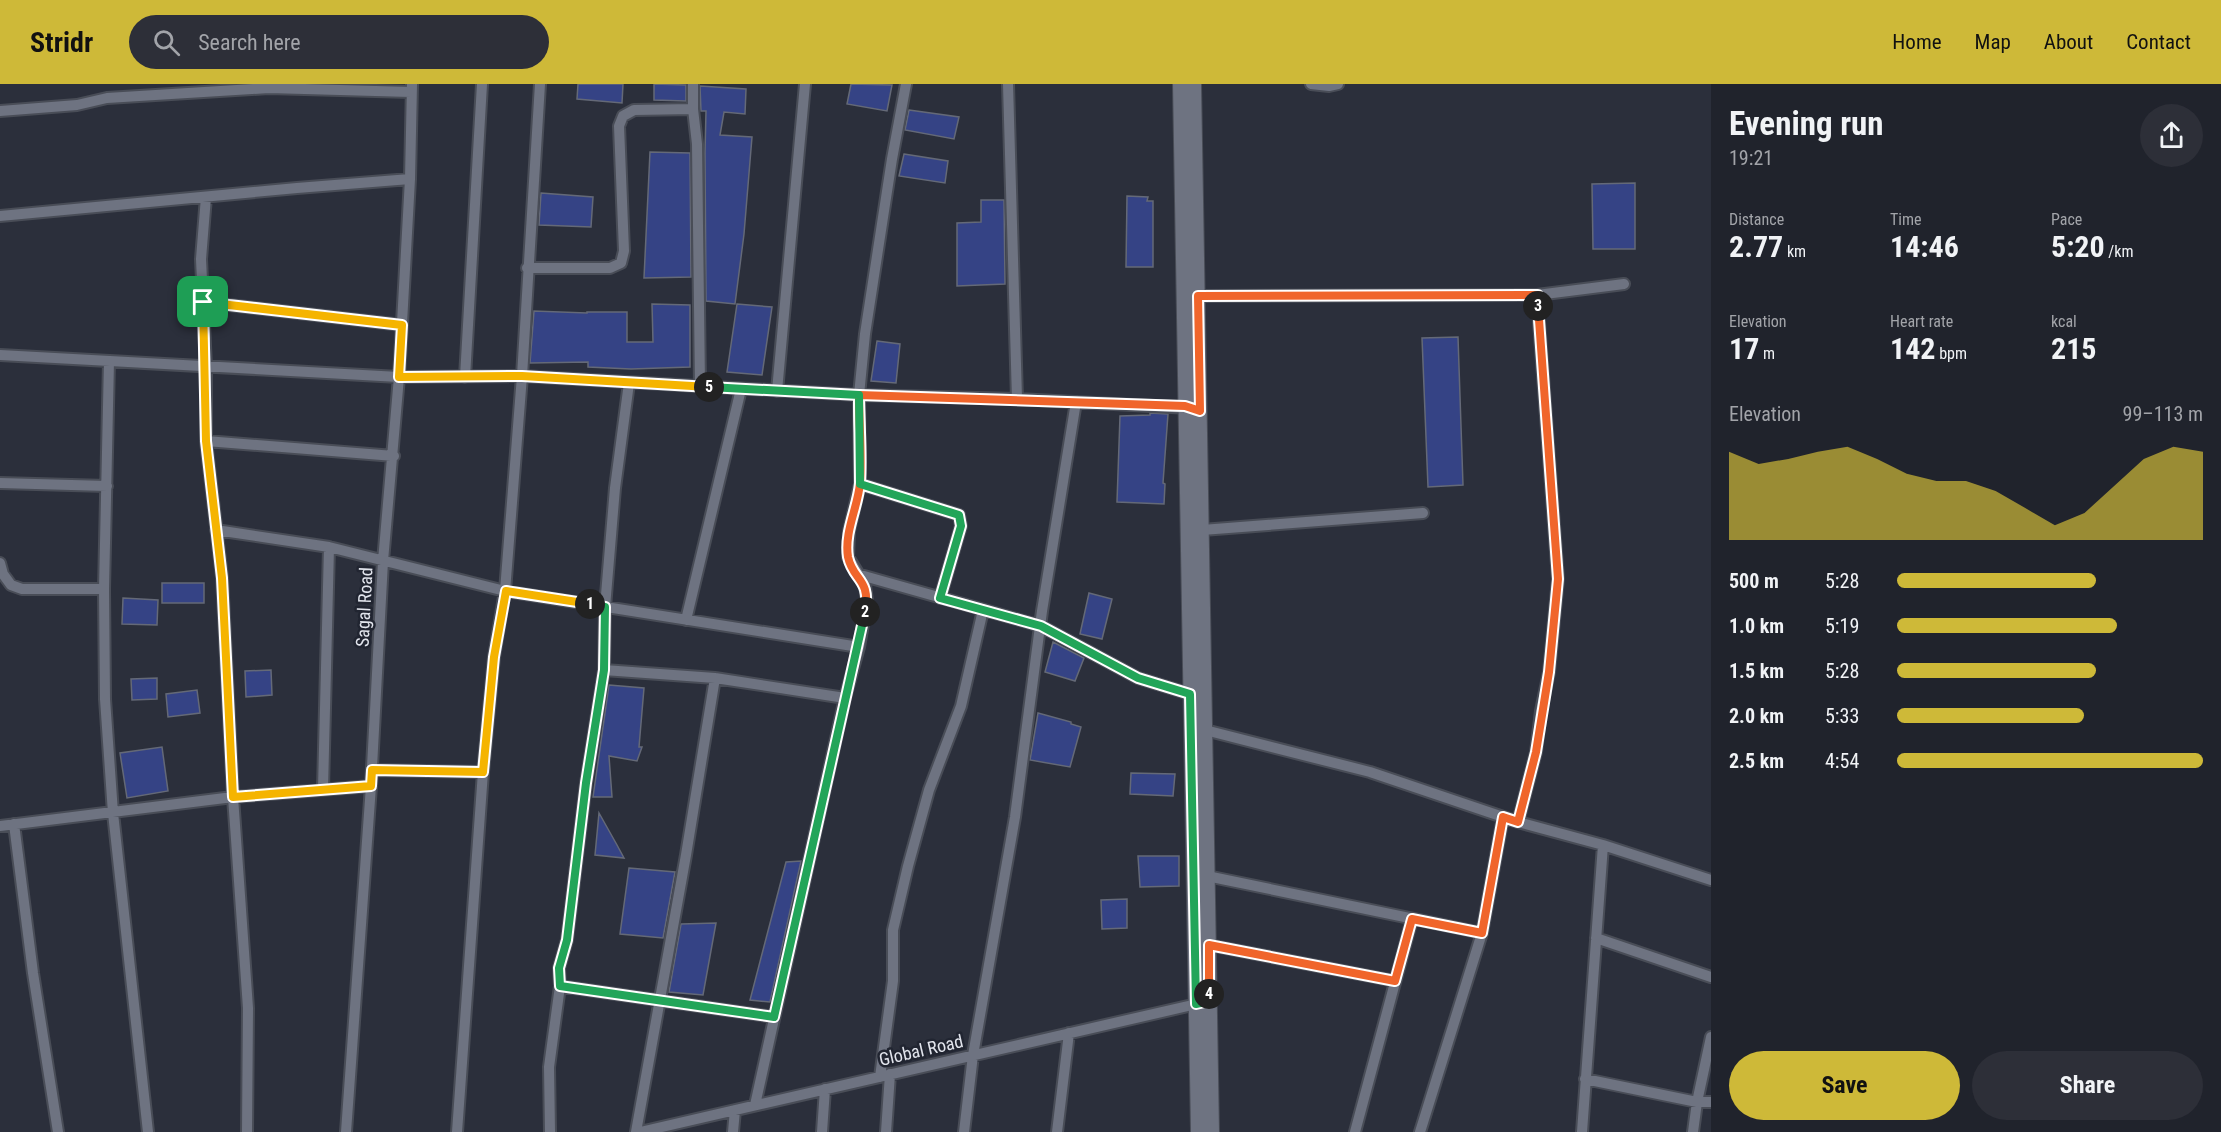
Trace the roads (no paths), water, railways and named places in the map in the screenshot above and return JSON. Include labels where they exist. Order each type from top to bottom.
[{"type":"street","points":[[465,377],[482,84]]},
{"type":"street","points":[[457,1132],[483,772],[494,657],[506,591],[540,84]]},
{"type":"street","points":[[693,84],[697,144],[700,387]]},
{"type":"street","points":[[777,391],[805,84]]},
{"type":"street","points":[[755,1106],[845,698],[859,647],[867,601],[865,585],[848,557],[849,531],[860,484],[859,395],[865,334],[906,84]]},
{"type":"street","points":[[1008,84],[1017,399]]},
{"type":"street","points":[[1180,84],[1190,694],[1203,1003],[1212,1132]]},
{"type":"street","points":[[1194,84],[1209,945],[1203,1003],[1198,1132]]},
{"type":"street","points":[[1311,84],[1329,86],[1338,84]]},
{"type":"street","points":[[0,111],[77,105],[107,98],[270,88],[412,88]]},
{"type":"street","name":"Sagal Road","points":[[346,1132],[371,786],[383,561],[399,377],[410,179],[412,88]]},
{"type":"street","points":[[527,268],[610,268],[621,263],[624,251],[619,126],[623,116],[634,110],[693,109]]},
{"type":"street","points":[[0,216],[410,179]]},
{"type":"street","points":[[206,197],[201,259],[206,367],[206,441],[222,578],[228,669],[233,797],[248,1008],[247,1132]]},
{"type":"street","points":[[1198,296],[1538,295],[1624,284]]},
{"type":"street","points":[[1518,822],[1536,752],[1549,672],[1558,579],[1538,295]]},
{"type":"street","points":[[203,302],[402,325]]},
{"type":"street","points":[[0,355],[399,377],[522,376],[859,395],[1185,406],[1200,411]]},
{"type":"street","points":[[109,361],[104,589],[105,699],[113,813],[148,1132]]},
{"type":"street","points":[[550,1132],[549,1067],[560,986],[559,968],[567,940],[586,783],[604,670],[605,607],[615,488],[629,383]]},
{"type":"street","points":[[686,620],[741,389]]},
{"type":"street","points":[[964,1132],[973,1055],[1015,817],[1041,626],[1076,402]]},
{"type":"street","points":[[206,441],[393,456]]},
{"type":"street","points":[[0,483],[107,486]]},
{"type":"street","points":[[860,484],[959,515],[961,526],[940,598]]},
{"type":"street","points":[[1202,530],[1423,513]]},
{"type":"street","points":[[216,530],[329,548],[506,591],[859,647]]},
{"type":"street","points":[[323,789],[329,548]]},
{"type":"street","points":[[0,563],[3,574],[10,585],[22,589],[104,589]]},
{"type":"street","points":[[857,574],[1041,626],[1138,678],[1190,694]]},
{"type":"street","points":[[886,1132],[885,1076],[896,919],[929,790],[961,706],[983,610]]},
{"type":"street","points":[[604,670],[715,678],[845,698]]},
{"type":"street","points":[[638,1132],[715,678]]},
{"type":"street","points":[[1205,729],[1370,772],[1518,822],[1603,845],[1711,880]]},
{"type":"street","points":[[372,770],[483,772]]},
{"type":"street","points":[[0,826],[233,797],[371,786]]},
{"type":"street","points":[[1420,1132],[1482,933],[1503,817]]},
{"type":"street","points":[[14,824],[33,973],[58,1132]]},
{"type":"street","points":[[1582,1132],[1603,845]]},
{"type":"street","points":[[1208,876],[1482,933]]},
{"type":"street","points":[[1355,1132],[1412,919]]},
{"type":"street","points":[[1596,938],[1711,977]]},
{"type":"street","points":[[1209,945],[1395,981]]},
{"type":"street","points":[[560,986],[774,1017]]},
{"type":"street","name":"Global Road","points":[[638,1132],[689,1126],[735,1110],[1203,1003]]},
{"type":"street","points":[[1057,1132],[1069,1033]]},
{"type":"street","points":[[1693,1132],[1711,1037]]},
{"type":"street","points":[[1585,1079],[1697,1102],[1711,1102]]},
{"type":"street","points":[[822,1132],[825,1089]]},
{"type":"street","points":[[733,1132],[735,1110]]}]
